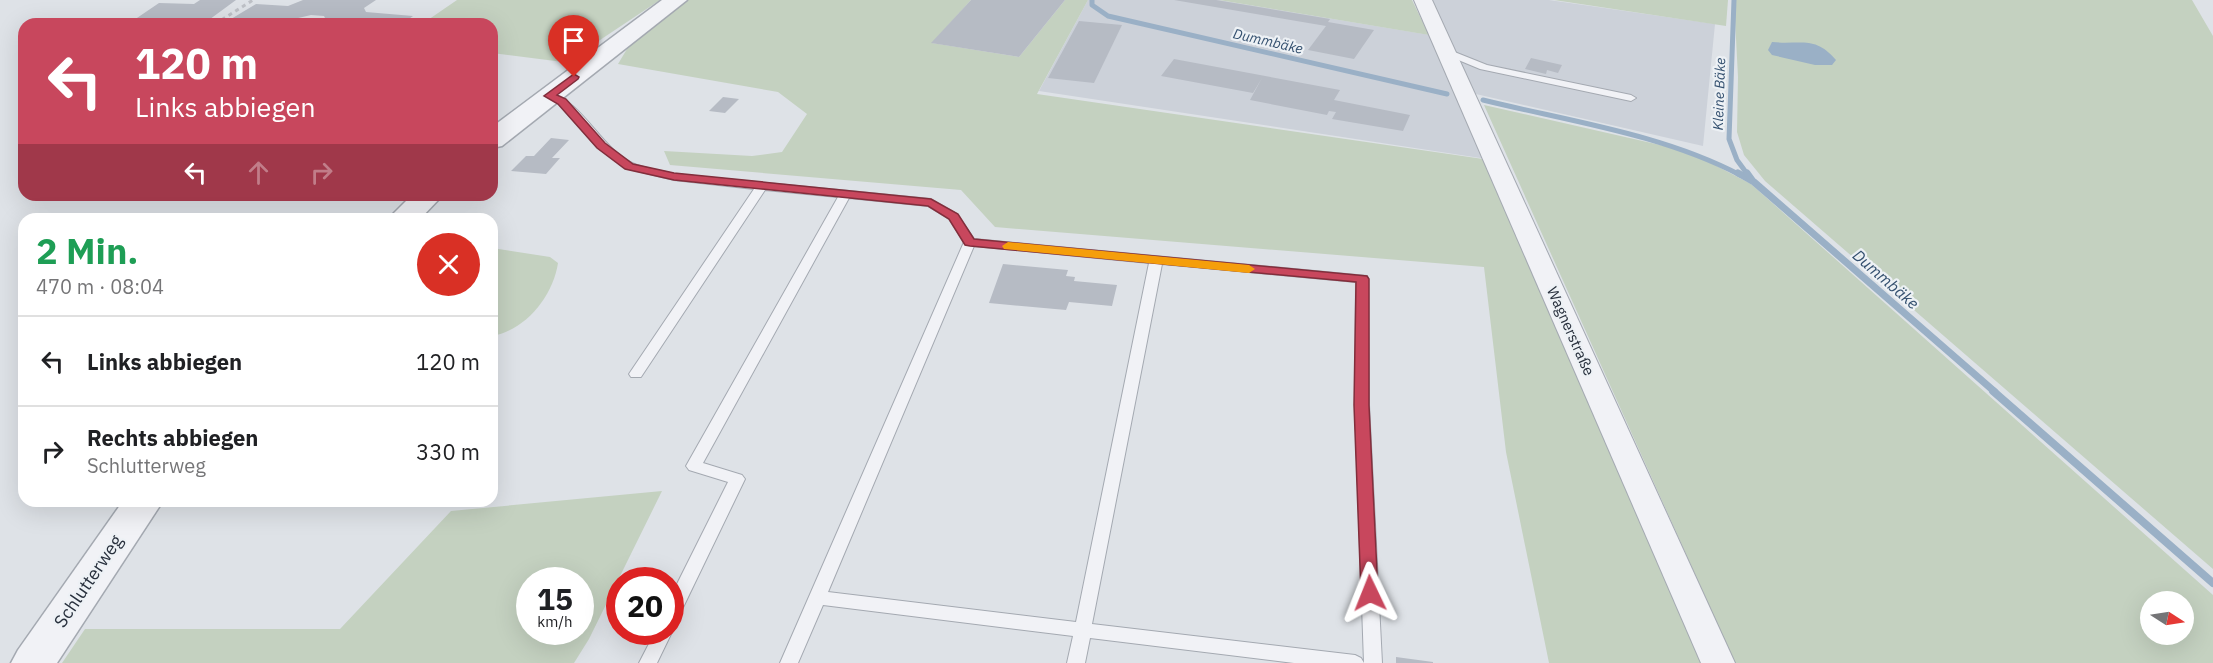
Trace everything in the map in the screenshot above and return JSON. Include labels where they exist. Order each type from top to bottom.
[{"type":"street","points":[[498,135],[676,0]]},
{"type":"street","name":"Wagnerstraße","points":[[1424,0],[1718,663]]},
{"type":"street","points":[[410,213],[422,201]]},
{"type":"street","name":"Schlutterweg","points":[[33,663],[140,507]]},
{"type":"lane","points":[[1447,52],[1485,67],[1631,98]]},
{"type":"lane","points":[[550,96],[562,101],[601,145],[629,166],[674,177],[931,203],[953,217],[970,242]]},
{"type":"lane","points":[[636,374],[762,186]]},
{"type":"lane","points":[[684,588],[738,479],[694,465],[846,194]]},
{"type":"lane","points":[[970,242],[1362,279],[1362,405],[1372,663]]},
{"type":"lane","points":[[789,663],[970,242]]},
{"type":"lane","points":[[1076,663],[1156,260]]},
{"type":"lane","points":[[817,597],[1355,663]]},
{"type":"lane","points":[[648,663],[657,645]]},
{"type":"path","points":[[224,18],[253,0]]},
{"type":"shaded area","points":[[1088,0],[1219,0],[1448,38],[1431,0],[1549,0],[1715,24],[1703,146],[1454,89],[1487,159],[1039,91]]},
{"type":"green space","points":[[457,0],[660,0],[579,54],[571,63],[498,54],[498,18],[431,18]]},
{"type":"green space","points":[[686,0],[971,0],[932,43],[1019,57],[1065,0],[1088,0],[1037,94],[1490,160],[1708,663],[1549,663],[1506,452],[1484,267],[995,227],[961,190],[670,165],[664,151],[752,156],[782,152],[807,114],[778,92],[618,64],[630,44]]},
{"type":"green space","points":[[1219,0],[1412,0],[1429,35]]},
{"type":"green space","points":[[1554,0],[1728,0],[1726,26]]},
{"type":"green space","points":[[1734,0],[2192,0],[2213,36],[2213,569],[1765,181],[1744,155],[1737,132],[1738,77]]},
{"type":"green space","points":[[1484,105],[1669,147],[1709,162],[1751,184],[2213,595],[2213,663],[1735,663]]},
{"type":"green space","points":[[498,249],[550,257],[558,263],[544,299],[527,319],[498,334]]},
{"type":"green space","points":[[662,491],[625,567],[606,567],[606,605],[594,629],[594,567],[516,567],[516,645],[585,645],[574,663],[62,663],[85,629],[340,629],[451,511]]},
{"type":"water","points":[[1772,42],[1814,44],[1836,60],[1832,65],[1815,65],[1772,55],[1768,50]]},
{"type":"building","points":[[200,0],[236,0],[211,18],[137,18],[159,3],[194,4]]},
{"type":"building","points":[[303,0],[376,0],[364,8],[366,12],[413,16],[410,18],[325,18],[311,15],[298,18],[233,18],[256,4],[288,6]]},
{"type":"building","points":[[971,0],[1065,0],[1019,57],[931,43]]},
{"type":"building","points":[[1174,0],[1216,0],[1330,19],[1328,22],[1374,30],[1354,59],[1308,50],[1326,26]]},
{"type":"building","points":[[1079,21],[1122,25],[1094,83],[1048,78]]},
{"type":"building","points":[[1531,58],[1562,65],[1558,73],[1547,70],[1546,74],[1525,69]]},
{"type":"building","points":[[1174,59],[1340,90],[1334,100],[1410,115],[1403,131],[1332,119],[1336,112],[1329,111],[1327,115],[1250,100],[1262,78],[1253,93],[1161,76]]},
{"type":"building","points":[[723,97],[739,99],[725,113],[709,111]]},
{"type":"building","points":[[551,138],[569,140],[552,158],[560,158],[546,174],[511,171],[526,156],[534,156]]},
{"type":"building","points":[[1003,264],[1068,270],[1066,276],[1075,277],[1074,281],[1117,285],[1112,306],[1069,302],[1066,310],[989,303]]},
{"type":"building","points":[[1396,657],[1433,662],[1433,663],[1396,663]]},
{"type":"waterway","name":"Dummbäke","points":[[1092,0],[1092,5],[1108,16],[1447,94]]},
{"type":"waterway","name":"Kleine Bäke","points":[[1734,0],[1729,139],[1737,160],[1748,175]]},
{"type":"waterway","name":"Dummbäke","points":[[1483,100],[1647,139],[1679,149],[1740,175]]},
{"type":"waterway","name":"Dummbäke","points":[[1738,173],[1754,182],[1995,392]]},
{"type":"waterway","name":"Kleine Bäke","points":[[1747,173],[1752,180]]},
{"type":"waterway","name":"Dummbäke","points":[[1993,391],[2213,583]]},
{"type":"slow traffic","points":[[1008,246],[1249,269]]},
{"type":"route","points":[[574,77],[550,96],[562,101],[601,145],[629,166],[674,177],[931,203],[953,217],[970,242],[1362,279],[1362,405],[1370,593]]}]
